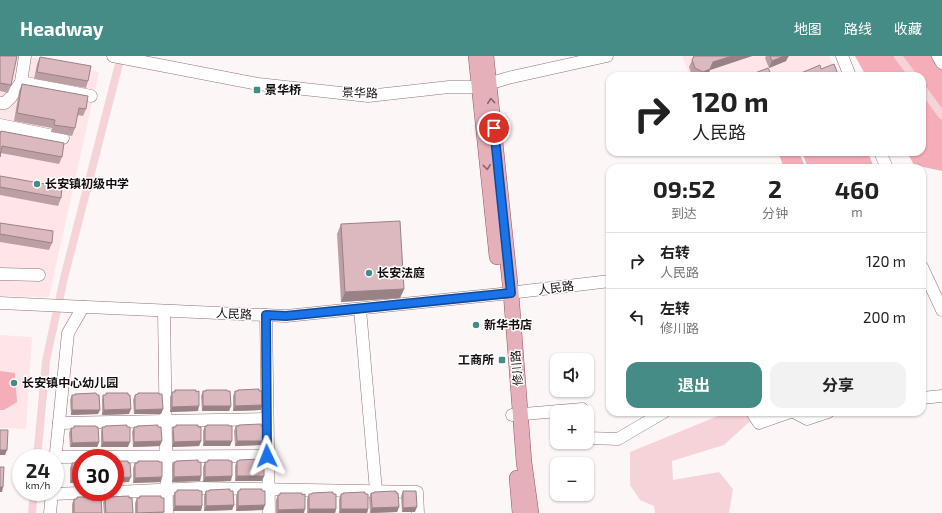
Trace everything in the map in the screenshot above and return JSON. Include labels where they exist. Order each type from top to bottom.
[{"type":"main road","name":"修川路","points":[[476,56],[483,85],[506,294],[517,415],[531,513]]},
{"type":"main road","name":"修川路","points":[[483,85],[486,56]]},
{"type":"main road","name":"修川路","points":[[517,415],[520,513]]},
{"type":"street","points":[[0,103],[4,103],[11,97],[21,82],[25,56]]},
{"type":"street","name":"景华路","points":[[113,56],[147,60],[258,84],[368,96],[448,87],[483,85],[587,58],[607,56]]},
{"type":"street","points":[[842,56],[848,72]]},
{"type":"street","points":[[938,56],[942,63]]},
{"type":"street","points":[[21,82],[91,96]]},
{"type":"street","points":[[0,125],[63,138]]},
{"type":"street","points":[[0,274],[39,275]]},
{"type":"street","name":"人民路","points":[[0,303],[286,316],[506,294],[606,282]]},
{"type":"street","points":[[926,284],[942,310]]},
{"type":"street","points":[[56,449],[68,333],[81,307]]},
{"type":"street","points":[[360,309],[376,491]]},
{"type":"street","points":[[164,311],[167,513]]},
{"type":"street","points":[[266,315],[266,419],[269,513]]},
{"type":"street","points":[[926,398],[942,396]]},
{"type":"street","points":[[517,415],[550,412]]},
{"type":"street","points":[[594,438],[618,438],[657,416]]},
{"type":"street","points":[[755,416],[759,423],[779,416]]},
{"type":"street","points":[[801,416],[807,419],[816,416]]},
{"type":"street","points":[[59,423],[266,419]]},
{"type":"street","points":[[64,460],[267,456]]},
{"type":"street","points":[[124,491],[200,488],[417,492],[418,513]]},
{"type":"street","points":[[50,513],[51,501]]},
{"type":"shaded area","name":"长安镇初级中学","points":[[0,56],[26,56],[99,72],[49,297],[0,296]]},
{"type":"shaded area","points":[[682,56],[829,56],[836,72],[688,72]]},
{"type":"shaded area","points":[[855,56],[942,56],[942,171],[926,168],[926,164],[913,164],[909,156],[926,156],[926,72],[864,72]]},
{"type":"shaded area","points":[[780,156],[801,156],[804,164],[782,164]]},
{"type":"shaded area","points":[[804,156],[870,156],[872,164],[806,164]]},
{"type":"shaded area","name":"长安镇中心幼儿园","points":[[0,335],[32,337],[26,429],[0,428]]},
{"type":"shaded area","points":[[0,371],[15,373],[17,402],[4,410],[0,410]]},
{"type":"shaded area","points":[[718,416],[766,416],[748,423],[724,445],[672,461],[673,480],[719,472],[733,489],[729,513],[655,513],[654,506],[640,500],[630,485],[630,452]]},
{"type":"building","points":[[0,56],[17,56],[11,85],[0,83]]},
{"type":"building","points":[[694,56],[732,56],[713,62],[710,69],[703,72],[695,68],[692,60]]},
{"type":"building","points":[[770,56],[784,56],[772,61]]},
{"type":"building","points":[[40,57],[91,66],[88,81],[37,72]]},
{"type":"building","points":[[834,64],[837,72],[803,72],[820,65],[821,69]]},
{"type":"building","points":[[768,68],[770,72],[758,72]]},
{"type":"building","points":[[22,84],[88,96],[86,109],[79,108],[75,128],[54,125],[55,120],[17,113]]},
{"type":"building","points":[[1,131],[64,143],[62,157],[2,146],[0,157]]},
{"type":"building","points":[[0,176],[62,187],[61,198],[0,187]]},
{"type":"building","name":"长安法庭","points":[[400,221],[404,289],[345,292],[341,224]]},
{"type":"building","points":[[0,223],[53,231],[52,243],[0,234]]},
{"type":"building","points":[[259,389],[259,391],[262,391],[262,405],[235,406],[235,391]]},
{"type":"building","points":[[175,390],[199,391],[199,406],[172,407],[172,392],[175,392]]},
{"type":"building","points":[[203,391],[230,391],[231,406],[203,406]]},
{"type":"building","points":[[96,393],[99,395],[100,410],[72,410],[72,395]]},
{"type":"building","points":[[106,393],[128,393],[128,395],[130,395],[131,409],[104,410],[103,395],[106,395]]},
{"type":"building","points":[[138,393],[162,394],[163,409],[135,410],[135,395]]},
{"type":"building","points":[[261,424],[261,426],[263,426],[264,441],[237,441],[236,426]]},
{"type":"building","points":[[127,425],[127,427],[130,427],[130,442],[103,442],[102,427]]},
{"type":"building","points":[[158,425],[158,427],[161,427],[162,441],[134,442],[134,427]]},
{"type":"building","points":[[176,425],[198,425],[198,427],[201,427],[201,441],[174,442],[173,427],[176,427]]},
{"type":"building","points":[[74,426],[98,427],[99,442],[72,443],[71,428],[74,428]]},
{"type":"building","points":[[205,426],[232,426],[232,441],[205,441]]},
{"type":"building","points":[[0,430],[8,430],[7,450],[0,450]]},
{"type":"building","points":[[261,459],[261,461],[264,461],[264,476],[237,476],[237,461]]},
{"type":"building","points":[[198,460],[198,462],[201,462],[201,476],[174,477],[174,462]]},
{"type":"building","points":[[208,460],[232,461],[232,476],[205,477],[205,462],[208,462]]},
{"type":"building","points":[[124,461],[128,461],[128,463],[130,463],[131,477],[124,477]]},
{"type":"building","points":[[138,461],[162,462],[162,477],[135,478],[135,463],[138,463]]},
{"type":"building","points":[[0,467],[4,467],[3,487],[0,487]]},
{"type":"building","points":[[230,489],[230,491],[233,491],[234,505],[206,506],[206,491]]},
{"type":"building","points":[[240,489],[262,489],[262,491],[265,491],[265,505],[238,506],[238,491],[240,491]]},
{"type":"building","points":[[177,490],[202,491],[202,506],[175,506],[175,492],[177,492]]},
{"type":"building","points":[[396,491],[396,493],[398,493],[399,507],[372,508],[371,493]]},
{"type":"building","points":[[403,491],[416,491],[417,507],[403,508]]},
{"type":"building","points":[[333,492],[333,494],[336,494],[336,509],[309,509],[309,494]]},
{"type":"building","points":[[365,492],[365,494],[368,494],[368,509],[341,509],[341,494]]},
{"type":"building","points":[[280,493],[305,494],[305,509],[278,510],[278,495],[280,495]]},
{"type":"building","points":[[124,496],[129,496],[129,498],[132,498],[133,513],[106,513],[105,501],[124,501]]},
{"type":"building","points":[[140,496],[161,496],[161,498],[164,498],[164,512],[137,513],[137,498],[140,498]]},
{"type":"building","points":[[74,501],[101,501],[102,513],[74,513]]},
{"type":"waterway","points":[[38,449],[46,361],[64,278],[121,56]]},
{"type":"waterway","points":[[898,56],[910,72]]},
{"type":"waterway","points":[[926,93],[942,115]]},
{"type":"waterway","points":[[32,513],[33,501]]},
{"type":"place","name":"景华桥","points":[[257,90]]},
{"type":"place","name":"长安镇初级中学","points":[[37,184]]},
{"type":"place","name":"长安法庭","points":[[369,273]]},
{"type":"place","name":"新华书店","points":[[476,325]]},
{"type":"place","name":"工商所","points":[[502,360]]},
{"type":"place","name":"长安镇中心幼儿园","points":[[14,383]]},
{"type":"route","points":[[267,456],[266,315],[286,316],[511,293],[494,128]]}]
